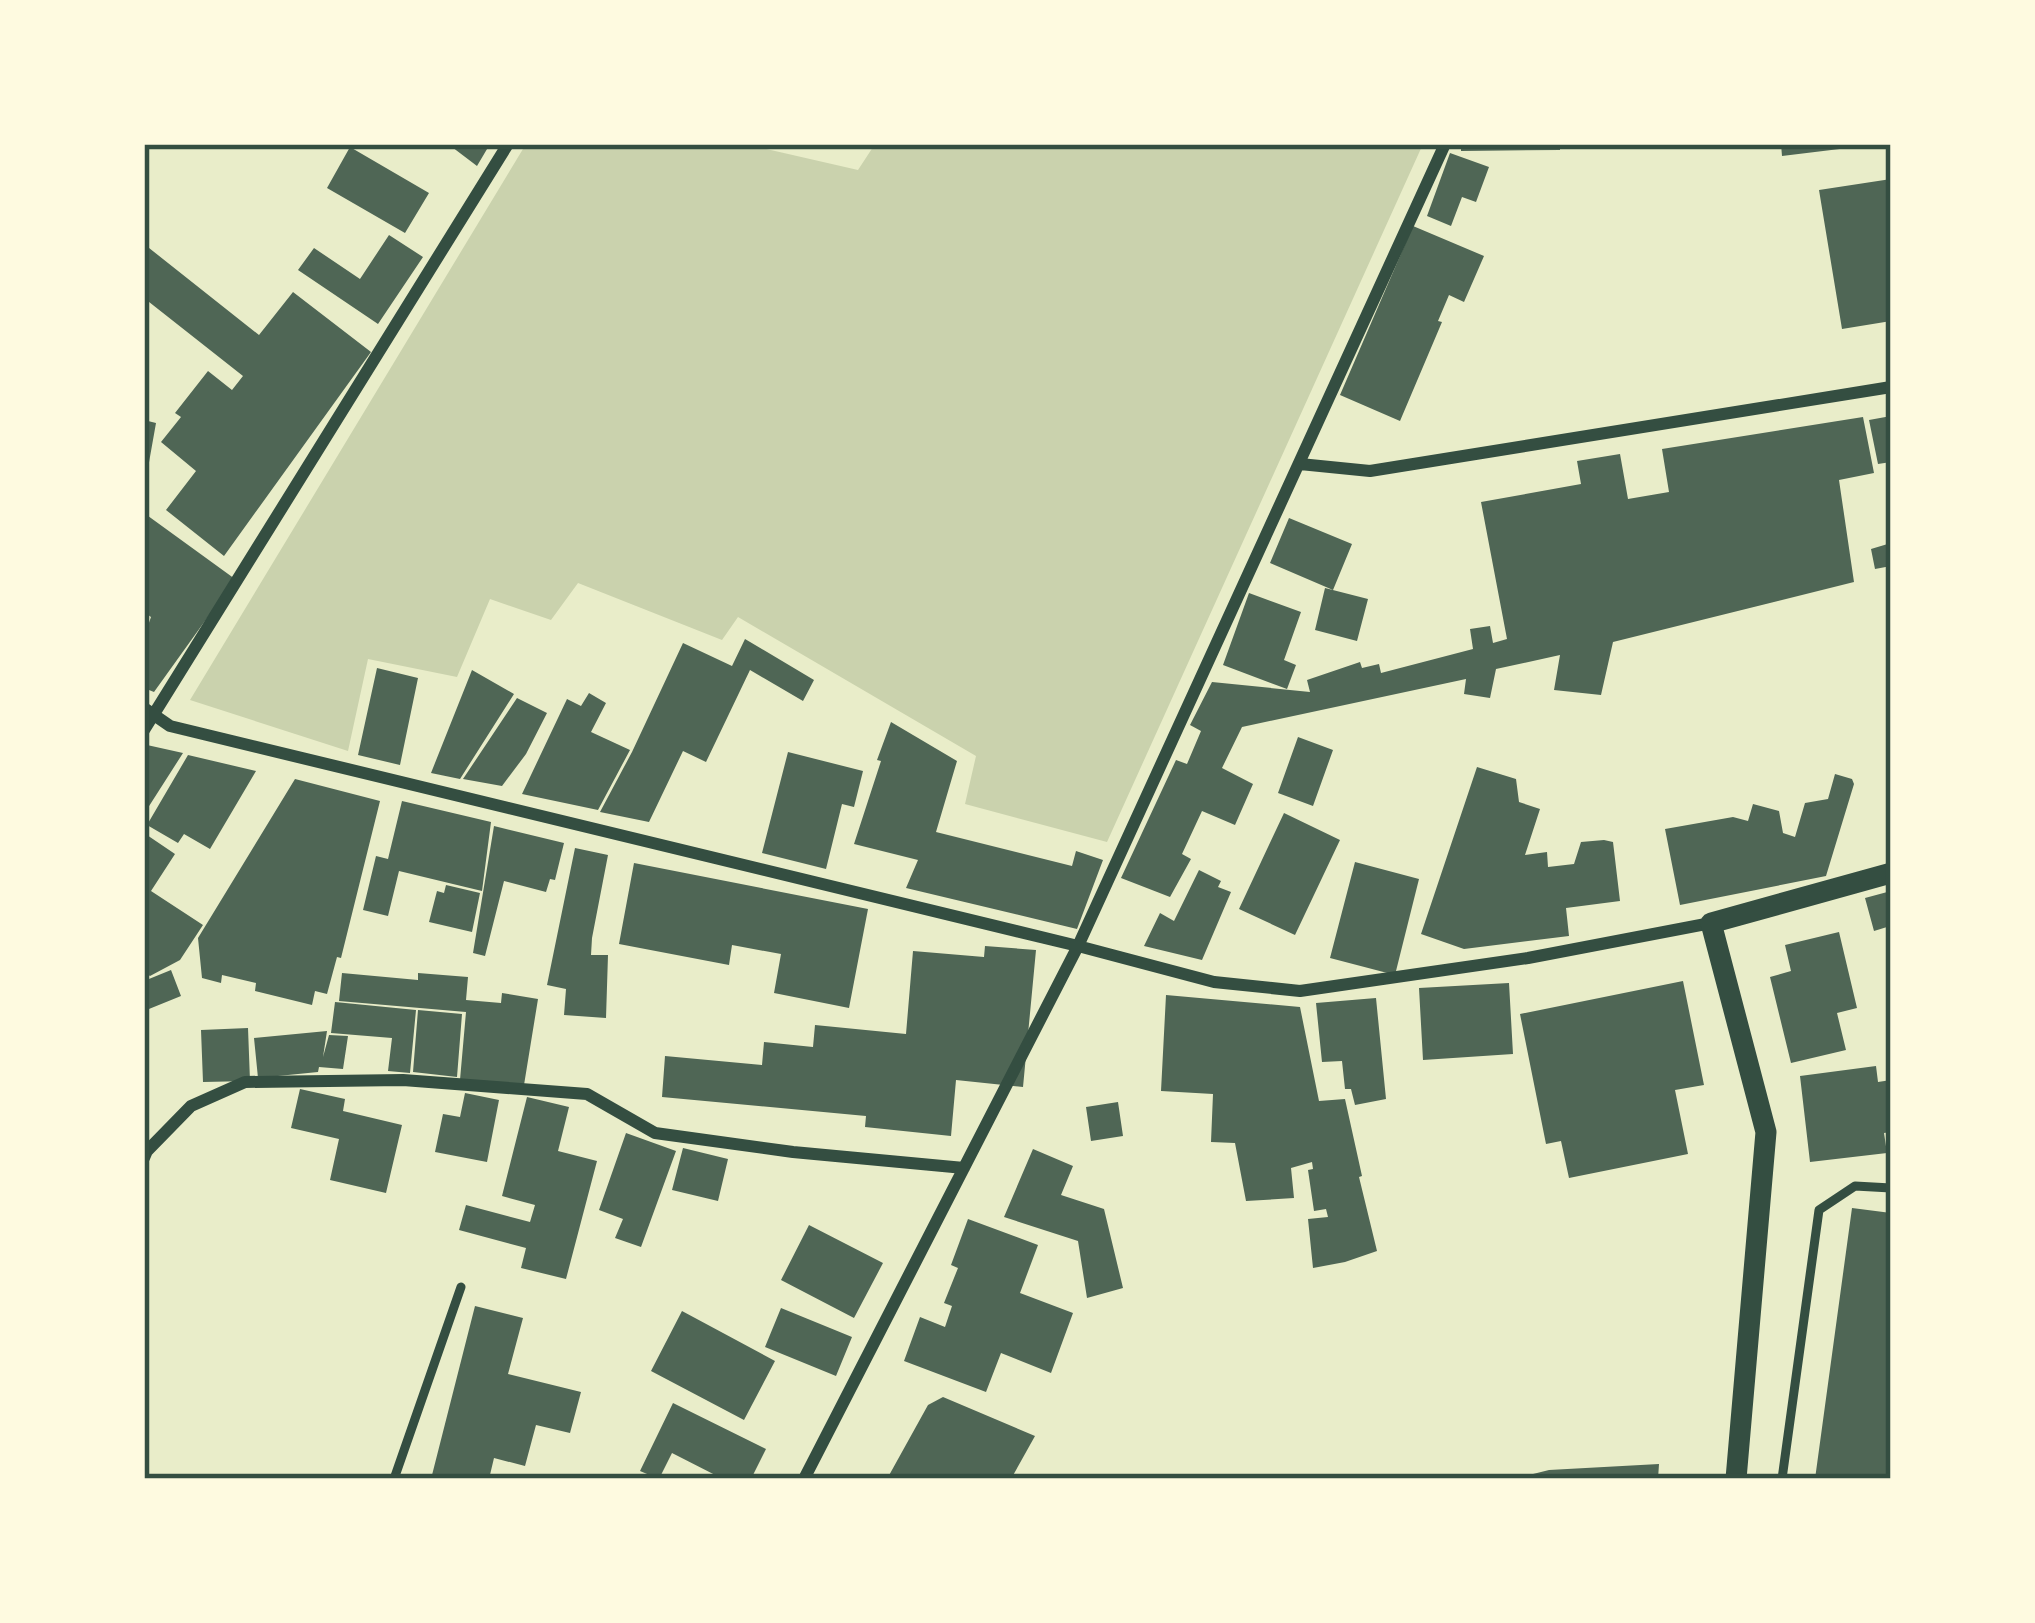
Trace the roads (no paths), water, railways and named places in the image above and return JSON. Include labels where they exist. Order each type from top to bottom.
[{"type":"street","points":[[144,730],[149,711],[508,144]]},
{"type":"street","points":[[804,1479],[1078,946],[1444,144]]},
{"type":"street","points":[[1300,464],[1370,471],[1891,387]]},
{"type":"street","points":[[149,711],[170,726],[1214,982],[1300,991],[1506,961],[1711,922],[1891,873]]},
{"type":"street","points":[[1711,922],[1766,1132],[1736,1479]]},
{"type":"street","points":[[144,1158],[191,1106],[245,1082],[404,1080],[586,1094],[656,1133],[964,1168]]},
{"type":"lane","points":[[1782,1479],[1819,1210],[1855,1186],[1891,1188]]},
{"type":"lane","points":[[394,1479],[461,1287]]}]
